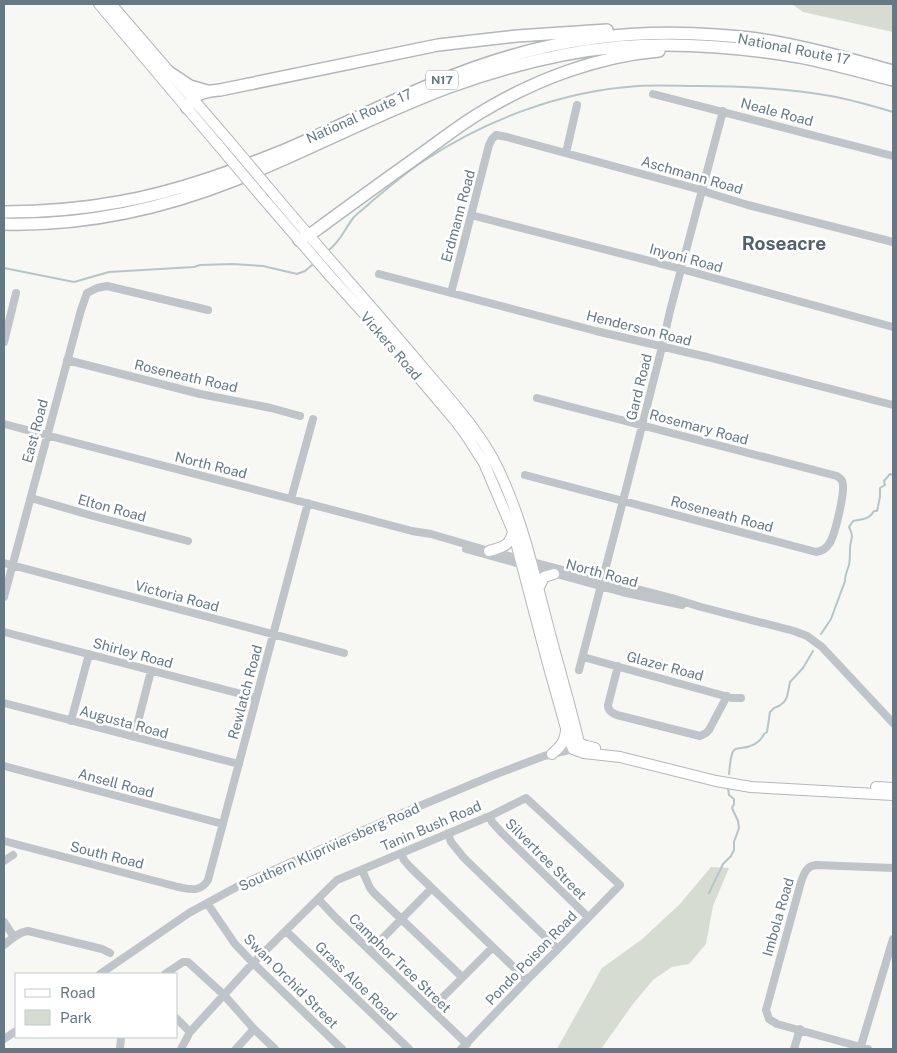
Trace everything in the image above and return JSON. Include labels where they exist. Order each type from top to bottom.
[{"type":"highway","points":[[190,103],[197,94],[209,91],[438,45],[484,39],[560,32],[659,28],[710,30],[736,33],[757,39]]},
{"type":"highway","name":"National Route 17","points":[[4,212],[87,207],[135,199],[186,186],[232,171],[281,151],[452,76],[502,58],[582,40],[635,34],[676,33],[757,39],[893,71]]},
{"type":"highway","name":"N17","points":[[4,224],[52,222],[108,216],[157,206],[236,180],[452,86],[530,62],[576,52],[664,44],[711,46],[801,57],[893,80]]},
{"type":"highway","points":[[303,238],[484,110],[530,86],[553,76],[602,61],[656,51],[711,46]]},
{"type":"highway","points":[[169,72],[190,86],[209,91]]},
{"type":"main road","name":"Vickers Road","points":[[99,4],[144,59],[229,141],[272,192],[303,238],[466,435],[486,466],[538,589],[576,746]]},
{"type":"main road","name":"Vickers Road","points":[[111,4],[169,72],[219,146],[262,197],[405,346],[484,443],[514,508],[548,664],[566,730],[576,746]]},
{"type":"main road","points":[[488,550],[501,548],[507,544],[513,531]]},
{"type":"main road","points":[[538,589],[544,578],[554,574]]},
{"type":"main road","points":[[552,754],[565,740],[566,730]]},
{"type":"main road","name":"Southern Klipriviersberg Road","points":[[576,746],[625,752],[736,781],[860,790],[893,795]]},
{"type":"main road","name":"Southern Klipriviersberg Road","points":[[860,790],[893,788]]},
{"type":"street","name":"Neale Road","points":[[653,94],[893,156]]},
{"type":"street","points":[[566,153],[577,105]]},
{"type":"street","name":"Gard Road","points":[[579,670],[701,190],[723,111]]},
{"type":"street","name":"Aschmann Road","points":[[490,145],[494,136],[500,135],[701,190],[748,205],[893,242]]},
{"type":"street","name":"Erdmann Road","points":[[451,293],[490,145]]},
{"type":"street","name":"Inyoni Road","points":[[472,215],[681,269],[893,327]]},
{"type":"street","name":"Henderson Road","points":[[379,274],[604,333],[893,405]]},
{"type":"street","name":"East Road","points":[[4,597],[85,296],[89,291],[107,286],[208,310]]},
{"type":"street","points":[[4,342],[16,293]]},
{"type":"street","name":"Roseneath Road","points":[[67,360],[200,394],[300,416]]},
{"type":"street","name":"Rosemary Road","points":[[537,398],[826,472]]},
{"type":"street","points":[[291,499],[313,419]]},
{"type":"street","name":"North Road","points":[[4,424],[412,531],[431,534],[488,550],[554,574],[685,601],[701,607],[794,631],[810,638],[822,647],[892,718]]},
{"type":"street","name":"Roseneath Road","points":[[525,475],[818,552],[826,548],[830,543],[843,492],[843,482],[839,477],[826,472]]},
{"type":"street","name":"Elton Road","points":[[31,498],[188,541]]},
{"type":"street","name":"Rewlatch Road","points":[[204,886],[208,880],[308,504]]},
{"type":"street","name":"North Road","points":[[412,531],[439,542],[602,583]]},
{"type":"street","name":"Victoria Road","points":[[4,563],[344,653]]},
{"type":"street","name":"Shirley Road","points":[[4,632],[256,698]]},
{"type":"street","points":[[71,721],[89,654]]},
{"type":"street","name":"Glazer Road","points":[[583,657],[732,698],[741,698]]},
{"type":"street","points":[[618,666],[608,706],[609,710],[617,715],[700,736],[709,730],[727,696]]},
{"type":"street","points":[[134,737],[151,671]]},
{"type":"street","name":"Augusta Road","points":[[4,703],[239,764]]},
{"type":"street","name":"Southern Klipriviersberg Road","points":[[101,973],[190,913],[242,884],[398,815],[518,765],[576,746]]},
{"type":"street","name":"Ansell Road","points":[[4,766],[223,824]]},
{"type":"street","name":"Tanin Bush Road","points":[[181,1049],[190,1032],[253,963],[337,880],[490,816],[526,798],[620,885]]},
{"type":"street","name":"Silvertree Street","points":[[490,816],[492,822],[502,833],[588,917]]},
{"type":"street","points":[[448,833],[451,842],[464,858],[558,949]]},
{"type":"street","name":"South Road","points":[[4,841],[178,886],[192,889],[204,886]]},
{"type":"street","points":[[401,853],[410,867],[527,980]]},
{"type":"street","points":[[4,861],[13,855]]},
{"type":"street","name":"Imbola Road","points":[[800,1029],[777,1024],[769,1019],[766,1010],[805,871],[808,867],[816,864],[893,868]]},
{"type":"street","points":[[362,870],[374,894],[462,977]]},
{"type":"street","name":"Pondo Poison Road","points":[[464,1046],[620,885]]},
{"type":"street","points":[[370,950],[432,888]]},
{"type":"street","name":"Camphor Tree Street","points":[[318,899],[337,920],[431,1009],[464,1046]]},
{"type":"street","name":"Swan Orchid Street","points":[[207,903],[235,944],[342,1049]]},
{"type":"street","points":[[4,922],[14,937]]},
{"type":"street","points":[[4,945],[24,931],[31,931],[102,949],[110,953]]},
{"type":"street","name":"Grass Aloe Road","points":[[286,931],[409,1049]]},
{"type":"street","points":[[794,1049],[800,1029],[863,1048],[893,939]]},
{"type":"street","points":[[431,1009],[493,947]]},
{"type":"street","points":[[166,973],[183,962],[188,962],[224,995],[254,1029],[275,1049]]},
{"type":"street","points":[[178,1020],[190,1032]]},
{"type":"street","points":[[236,1049],[254,1029]]},
{"type":"street","points":[[4,1039],[15,1032]]},
{"type":"green space","points":[[792,4],[893,4],[893,32],[803,12]]},
{"type":"green space","points":[[711,867],[729,868],[713,906],[706,944],[689,964],[672,967],[653,980],[633,1004],[601,1049],[557,1049],[602,968],[641,940],[679,905]]},
{"type":"waterway","points":[[329,250],[337,243],[358,213],[422,162],[472,133],[525,110],[552,101],[609,89],[638,86],[716,86],[798,91],[831,96],[893,112]]},
{"type":"waterway","points":[[4,268],[74,282],[109,272],[194,267],[200,265],[233,264],[263,266],[297,274],[305,271],[312,265]]},
{"type":"waterway","points":[[821,634],[831,619],[845,581],[852,536],[849,527],[853,521],[868,518],[874,511],[877,511],[880,488],[885,485],[884,481],[890,474],[893,475]]},
{"type":"waterway","points":[[729,774],[734,750],[755,744],[767,732],[770,712],[784,702],[790,682],[803,668],[813,651]]},
{"type":"waterway","points":[[709,893],[723,864],[734,850],[734,842],[739,828],[732,808],[734,799],[729,795],[728,788]]},
{"type":"district","name":"Roseacre","points":[[784,243]]}]
